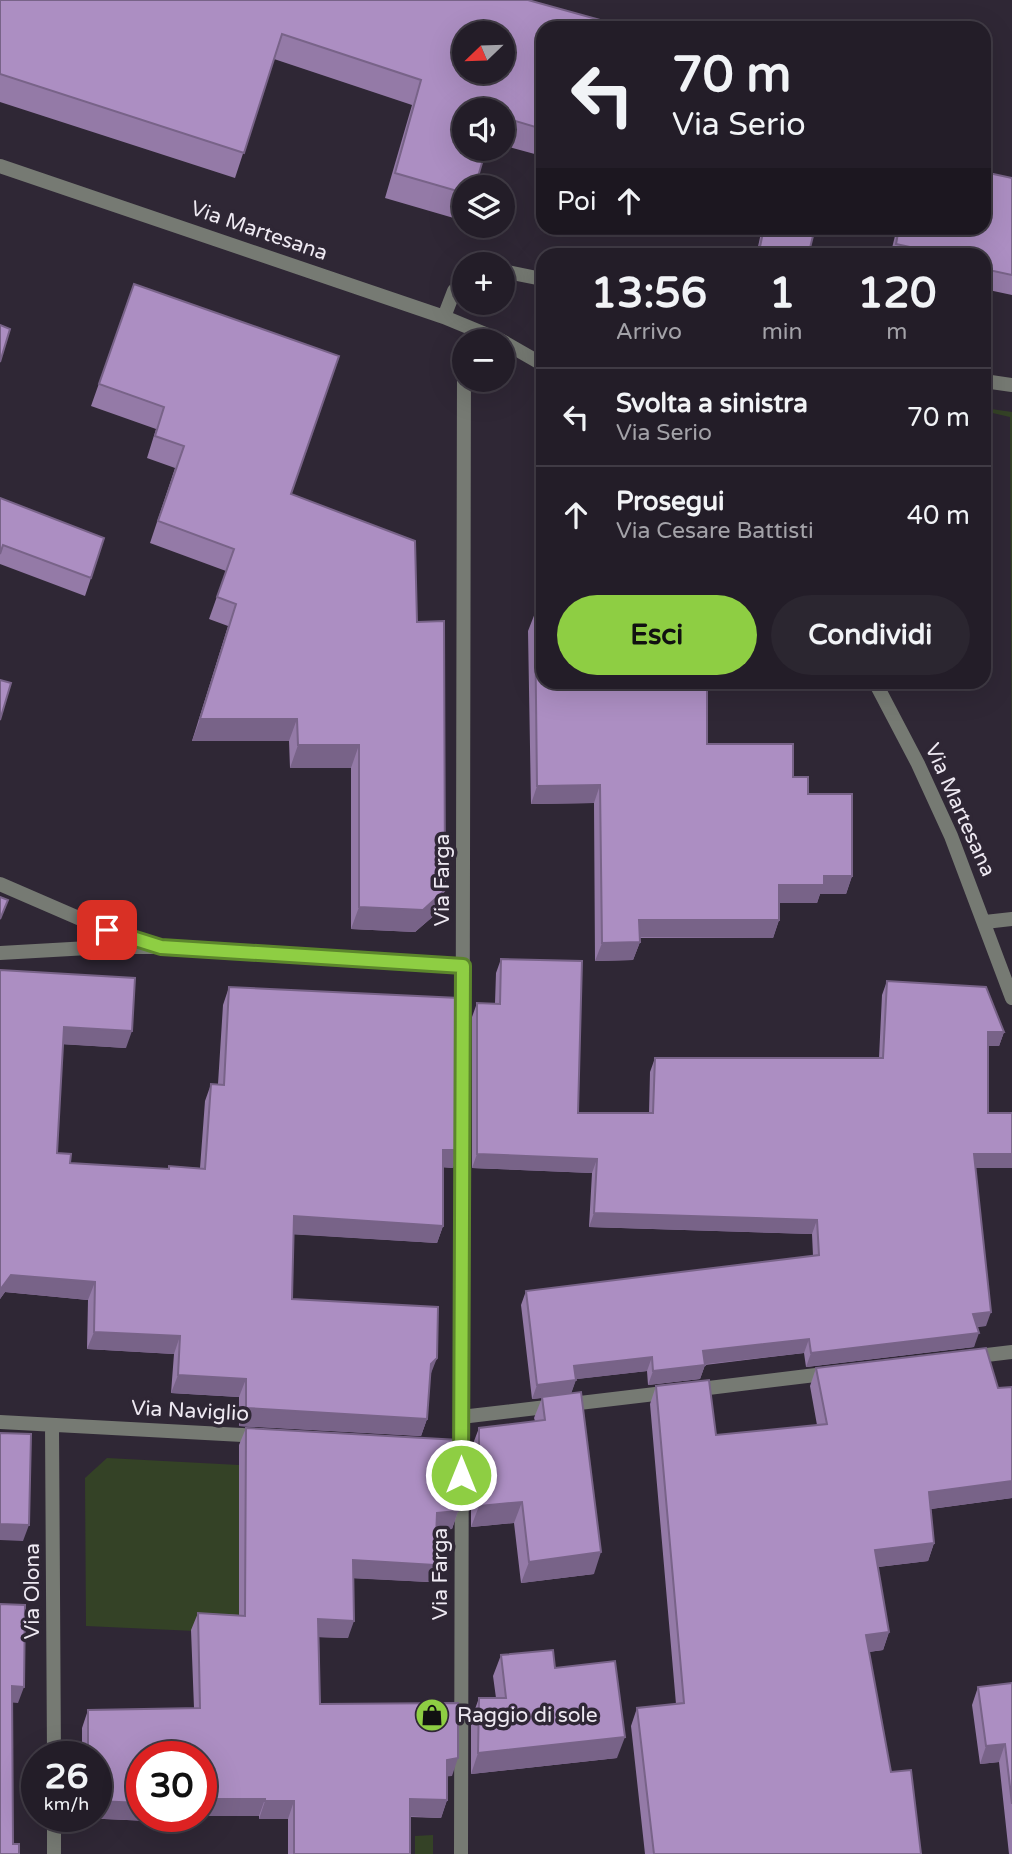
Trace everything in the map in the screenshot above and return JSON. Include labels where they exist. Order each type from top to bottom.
[{"type":"street","name":"Via Martesana","points":[[0,166],[474,329]]},
{"type":"street","points":[[515,274],[536,278]]},
{"type":"street","points":[[444,317],[452,296]]},
{"type":"street","points":[[465,325],[465,329]]},
{"type":"street","name":"Via Martesana","points":[[515,348],[536,361]]},
{"type":"street","points":[[991,382],[1012,385]]},
{"type":"street","name":"Via Farga","points":[[461,1854],[454,1447],[461,1417],[464,392]]},
{"type":"street","name":"Via Martesana","points":[[879,689],[918,764],[951,836],[1012,998]]},
{"type":"street","points":[[0,884],[90,923],[161,947]]},
{"type":"street","points":[[985,922],[1012,919]]},
{"type":"street","points":[[0,953],[83,947],[161,947],[463,966]]},
{"type":"street","points":[[957,1359],[1012,1352]]},
{"type":"street","points":[[461,1417],[847,1372]]},
{"type":"street","name":"Via Naviglio","points":[[0,1422],[270,1437]]},
{"type":"street","name":"Via Olona","points":[[52,1424],[54,1741]]},
{"type":"street","points":[[54,1832],[54,1854]]},
{"type":"green space","points":[[991,409],[1012,412],[1012,809],[1010,417],[991,413]]},
{"type":"green space","points":[[107,1458],[239,1465],[239,1633],[86,1626],[85,1478]]},
{"type":"green space","points":[[433,1835],[433,1854],[415,1854],[415,1836]]},
{"type":"building","points":[[0,0],[528,0],[604,21],[536,21],[536,127],[515,121],[515,98],[452,98],[452,161],[483,161],[478,175],[452,175],[452,190],[395,173],[421,80],[282,34],[244,153],[0,74]]},
{"type":"building","points":[[991,174],[1012,178],[1012,275],[991,270],[991,248],[910,248],[896,244],[898,235],[991,235]]},
{"type":"building","points":[[762,235],[813,235],[810,248],[760,248]]},
{"type":"building","points":[[134,284],[339,356],[291,494],[415,541],[417,622],[444,621],[445,890],[423,910],[359,907],[359,745],[298,745],[297,719],[200,719],[236,604],[217,597],[234,549],[158,521],[184,446],[155,436],[164,407],[99,384]]},
{"type":"building","points":[[0,325],[10,329],[0,362]]},
{"type":"building","points":[[0,498],[104,538],[91,578],[3,545],[0,554]]},
{"type":"building","points":[[535,613],[536,689],[707,689],[707,744],[793,744],[793,777],[808,777],[808,794],[852,794],[852,876],[824,876],[824,885],[779,885],[779,920],[639,920],[640,942],[602,943],[600,785],[537,786]]},
{"type":"building","points":[[0,680],[11,683],[0,720]]},
{"type":"building","points":[[0,897],[8,900],[0,919]]},
{"type":"building","points":[[501,959],[582,961],[578,1113],[653,1113],[655,1058],[883,1058],[887,981],[986,987],[1004,1032],[988,1032],[988,1113],[1012,1113],[1012,1154],[974,1154],[991,1312],[973,1314],[979,1333],[811,1353],[809,1339],[703,1351],[705,1365],[653,1371],[652,1357],[574,1366],[576,1380],[537,1385],[526,1291],[819,1255],[817,1220],[594,1213],[597,1159],[477,1154],[477,1003],[500,1004]]},
{"type":"building","points":[[0,970],[135,978],[132,1031],[64,1027],[57,1153],[71,1154],[70,1163],[205,1169],[211,1084],[224,1085],[229,987],[459,998],[459,1150],[443,1150],[443,1226],[294,1216],[292,1299],[438,1307],[437,1358],[431,1364],[427,1419],[246,1408],[246,1379],[178,1375],[180,1336],[94,1332],[95,1282],[11,1275],[0,1290]]},
{"type":"building","points":[[986,1348],[998,1388],[1012,1387],[1012,1481],[929,1492],[934,1543],[875,1550],[889,1632],[866,1635],[891,1772],[911,1770],[921,1854],[654,1854],[637,1708],[684,1703],[656,1386],[709,1380],[716,1435],[827,1424],[816,1368]]},
{"type":"building","points":[[581,1392],[601,1552],[529,1562],[522,1502],[479,1506],[479,1428],[545,1420],[542,1397]]},
{"type":"building","points":[[246,1428],[459,1440],[458,1511],[437,1513],[435,1565],[353,1560],[354,1621],[318,1619],[320,1704],[458,1703],[458,1758],[447,1760],[447,1800],[410,1799],[410,1854],[294,1854],[294,1801],[217,1799],[217,1741],[126,1741],[126,1802],[112,1802],[112,1741],[88,1741],[88,1710],[200,1708],[198,1613],[245,1616]]},
{"type":"building","points":[[0,1433],[31,1434],[29,1525],[0,1524]]},
{"type":"building","points":[[0,1604],[25,1605],[24,1687],[12,1686],[13,1844],[19,1844],[19,1854],[0,1854]]},
{"type":"building","points":[[553,1650],[555,1668],[615,1661],[625,1737],[478,1753],[479,1698],[506,1698],[501,1655]]},
{"type":"building","points":[[1012,1683],[1012,1804],[1005,1744],[986,1746],[978,1687]]},
{"type":"place","name":"Raggio di sole","points":[[432,1715]]},
{"type":"route","points":[[107,930],[161,947],[463,966],[461,1475]]}]
